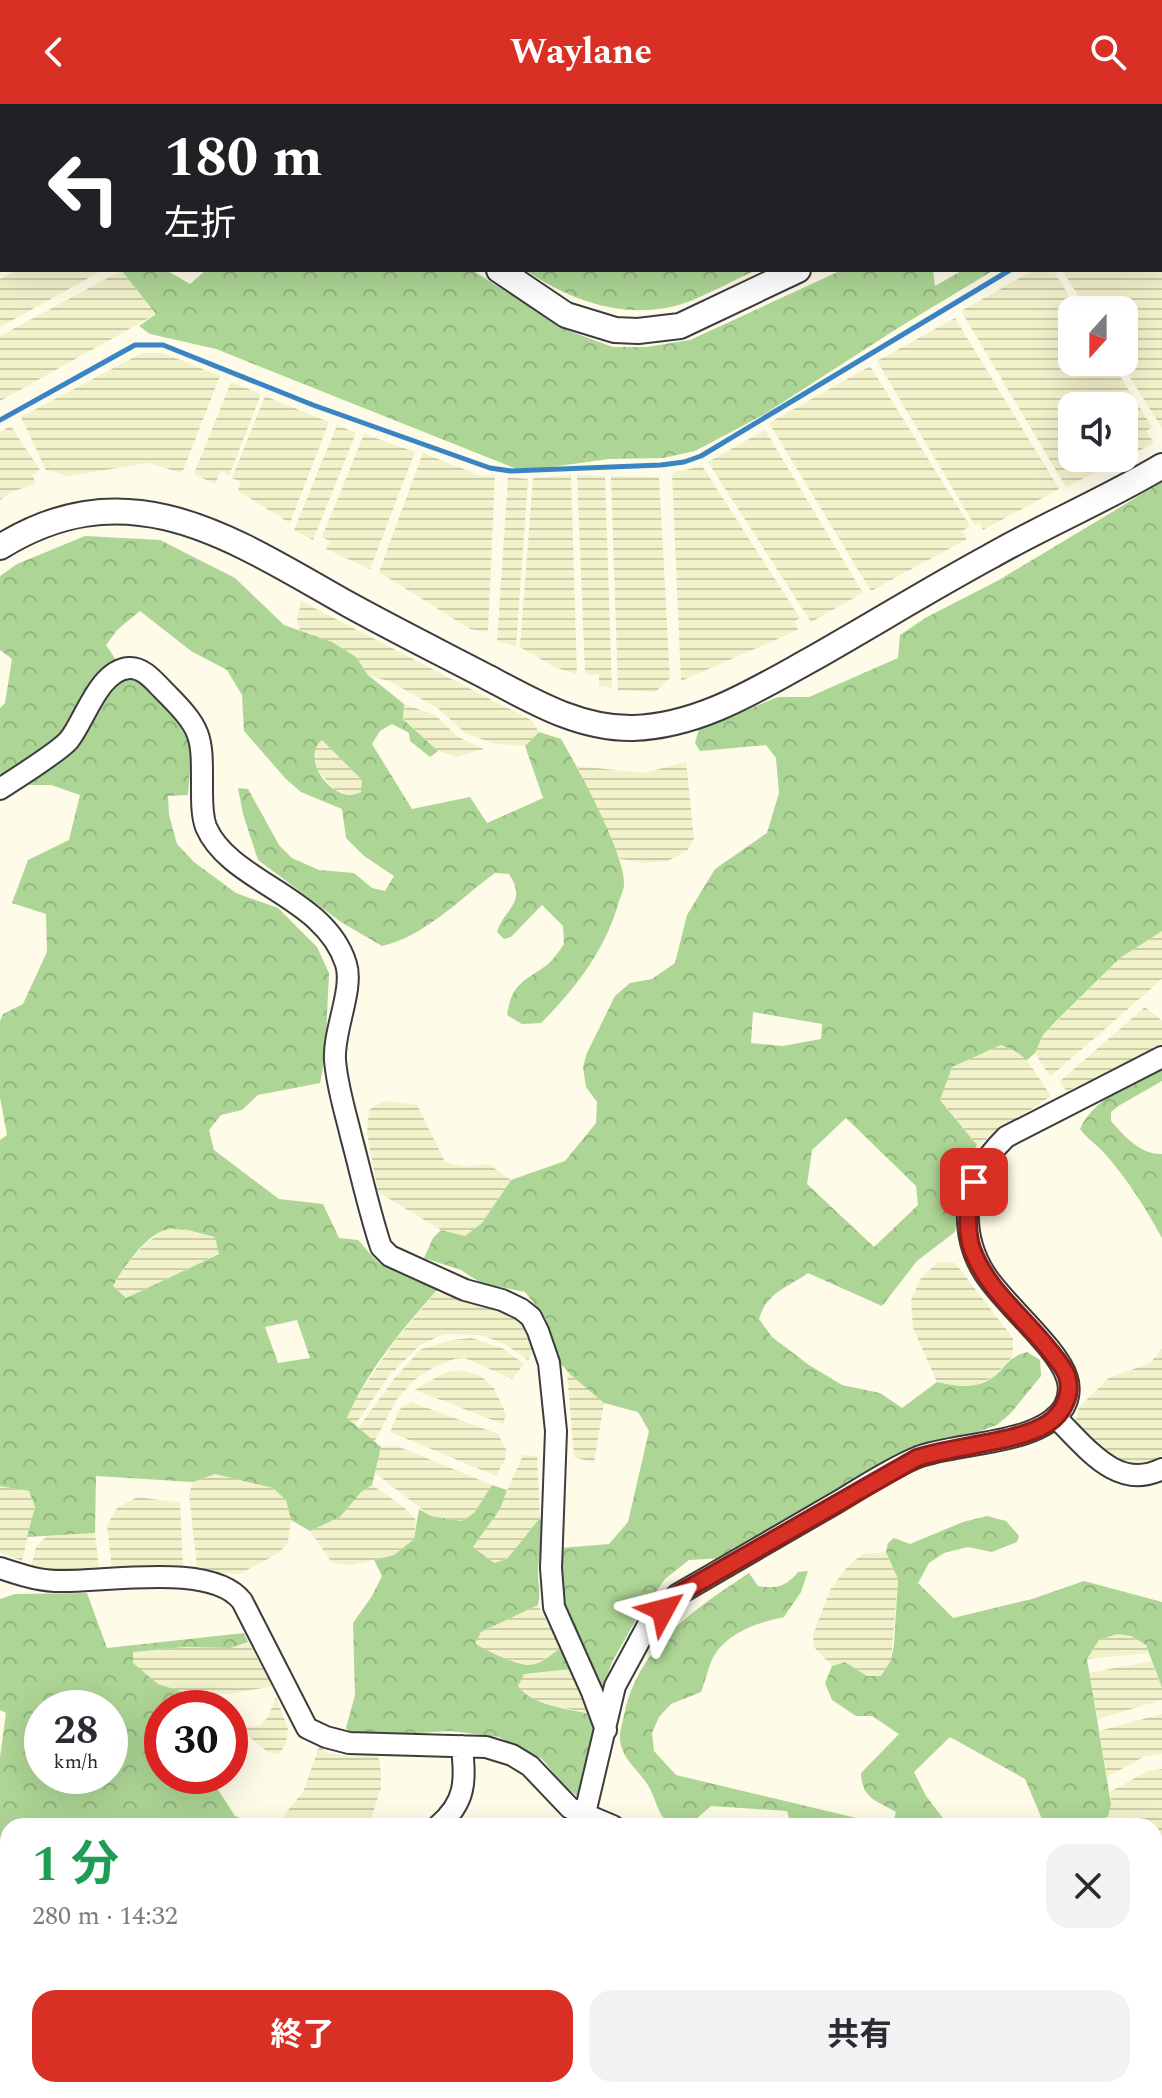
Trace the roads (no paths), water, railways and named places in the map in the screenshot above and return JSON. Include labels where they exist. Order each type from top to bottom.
[{"type":"street","points":[[502,272],[566,315],[615,330],[638,331],[680,326],[794,272]]},
{"type":"street","points":[[0,547],[31,529],[54,521],[103,511],[155,513],[203,527],[556,712],[605,726],[655,726],[702,714],[767,684],[992,555],[1162,466]]},
{"type":"street","points":[[0,789],[68,741],[111,674],[127,668],[138,669],[188,715],[197,730],[202,744],[205,826],[216,843],[234,860],[312,916],[338,945],[347,967],[348,983],[335,1055],[337,1084],[381,1247],[390,1256],[465,1290],[502,1300],[521,1309],[531,1317],[542,1342],[549,1363],[556,1431],[553,1598],[558,1618],[606,1730]]},
{"type":"street","points":[[584,1818],[615,1686],[648,1625],[677,1595],[917,1458],[1009,1437],[1046,1425],[1055,1417],[1067,1399],[1069,1386],[1066,1375],[1041,1340],[1003,1299],[973,1250],[968,1225],[974,1182],[992,1151],[1006,1137],[1162,1057]]},
{"type":"street","points":[[1055,1417],[1092,1455],[1118,1471],[1132,1476],[1147,1476],[1162,1469]]},
{"type":"street","points":[[0,1568],[53,1581],[143,1578],[202,1580],[224,1586],[242,1601],[307,1728],[349,1743],[486,1747],[512,1755],[530,1766],[580,1818]]},
{"type":"street","points":[[448,1818],[464,1787],[462,1746]]},
{"type":"waterway","points":[[0,420],[135,345],[163,345],[313,405],[490,468],[511,471],[684,462],[701,456],[1007,272]]}]
